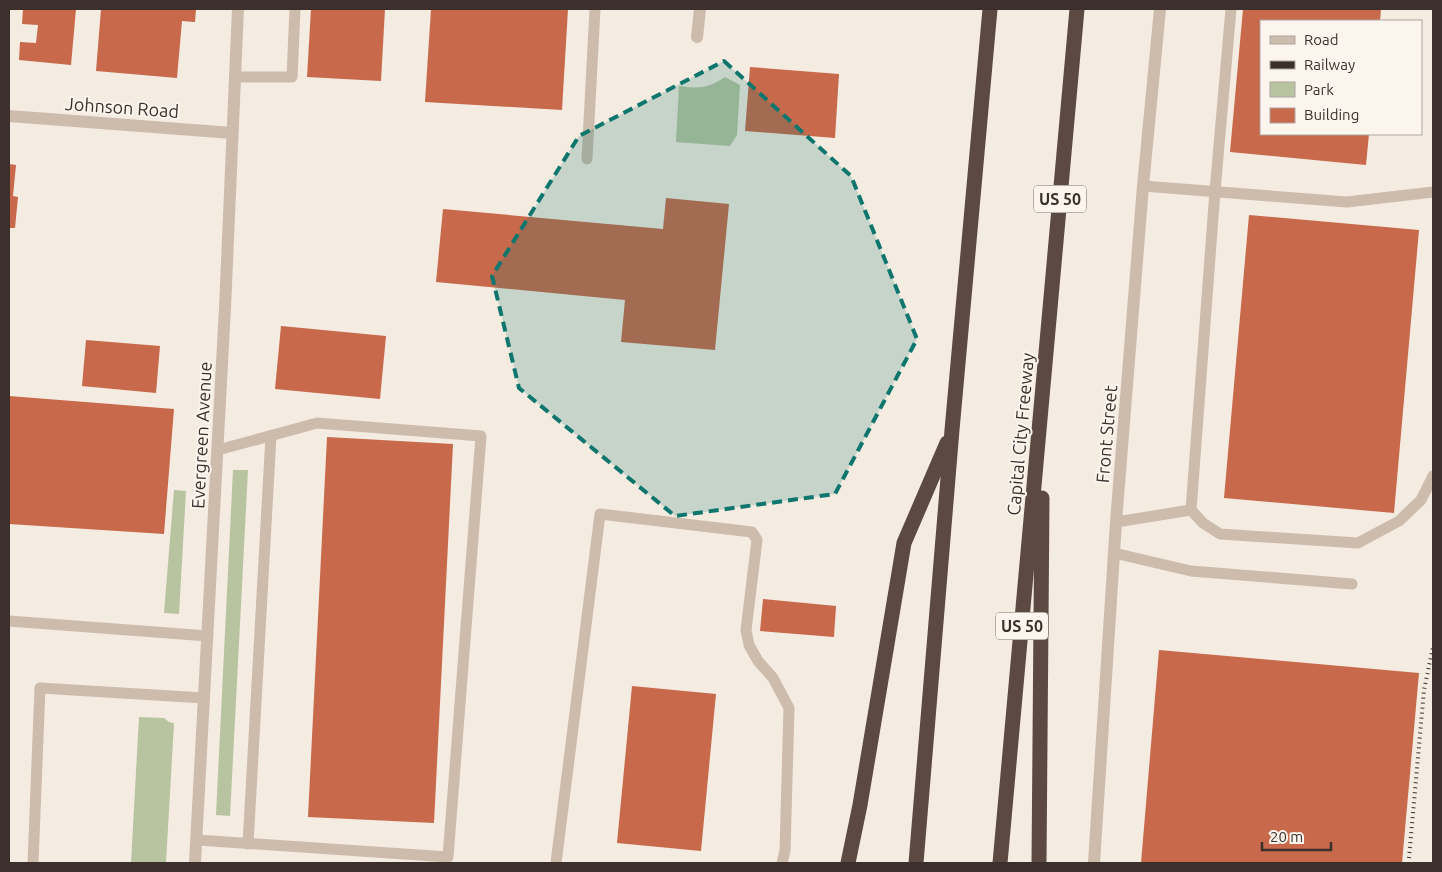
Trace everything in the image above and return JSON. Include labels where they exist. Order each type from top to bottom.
[{"type":"highway","points":[[916,863],[952,430],[990,9]]},
{"type":"highway","name":"Capital City Freeway","points":[[1000,863],[1077,9]]},
{"type":"highway","points":[[1039,863],[1043,389]]},
{"type":"highway","points":[[848,863],[860,805],[904,543],[952,430]]},
{"type":"street","name":"Evergreen Avenue","points":[[195,863],[218,450],[238,9]]},
{"type":"street","points":[[697,37],[700,9]]},
{"type":"street","name":"Front Street","points":[[1094,863],[1116,522],[1143,186],[1160,9]]},
{"type":"street","name":"Johnson Road","points":[[9,116],[232,133]]},
{"type":"lane","points":[[235,77],[292,77],[295,9]]},
{"type":"lane","points":[[587,159],[595,9]]},
{"type":"lane","points":[[1231,9],[1191,510],[1203,523],[1220,534],[1358,543],[1398,521],[1421,500],[1433,476]]},
{"type":"lane","points":[[1143,186],[1347,202],[1433,192]]},
{"type":"lane","points":[[197,840],[448,857],[481,436],[317,423],[218,450]]},
{"type":"lane","points":[[248,844],[271,436]]},
{"type":"lane","points":[[1116,522],[1191,510]]},
{"type":"lane","points":[[556,863],[600,514],[752,532],[757,540],[746,630],[749,645],[758,661],[773,678],[789,708],[785,851],[782,863]]},
{"type":"lane","points":[[1114,553],[1191,572],[1352,584]]},
{"type":"lane","points":[[9,621],[208,636]]},
{"type":"lane","points":[[33,863],[40,688],[204,698]]},
{"type":"highlighted area","points":[[724,61],[851,176],[917,339],[835,494],[675,516],[519,388],[492,276],[579,136]]},
{"type":"green space","points":[[725,77],[740,85],[737,135],[730,146],[676,142],[679,86],[703,87]]},
{"type":"green space","points":[[233,470],[248,470],[230,816],[216,815]]},
{"type":"green space","points":[[174,490],[186,491],[179,614],[164,613]]},
{"type":"green space","points":[[139,717],[164,718],[174,723],[166,863],[131,863]]},
{"type":"building","points":[[23,9],[76,9],[71,65],[19,60],[20,42],[36,43],[38,25],[22,24]]},
{"type":"building","points":[[101,9],[196,9],[195,22],[182,21],[177,78],[96,71]]},
{"type":"building","points":[[311,9],[385,9],[381,81],[307,77]]},
{"type":"building","points":[[431,9],[568,9],[562,110],[425,102]]},
{"type":"building","points":[[1243,9],[1381,9],[1380,20],[1260,20],[1260,135],[1369,135],[1366,165],[1230,152]]},
{"type":"building","points":[[750,67],[839,74],[835,138],[745,131]]},
{"type":"building","points":[[9,164],[16,165],[13,196],[18,197],[15,228],[9,228]]},
{"type":"building","points":[[666,198],[729,204],[715,350],[621,342],[625,300],[436,282],[443,209],[663,229]]},
{"type":"building","points":[[1249,215],[1419,230],[1394,513],[1224,498]]},
{"type":"building","points":[[281,326],[386,336],[380,399],[275,389]]},
{"type":"building","points":[[86,340],[160,346],[156,393],[82,386]]},
{"type":"building","points":[[9,396],[174,409],[164,534],[9,524]]},
{"type":"building","points":[[327,437],[453,444],[434,823],[308,817]]},
{"type":"building","points":[[763,599],[836,606],[834,637],[760,631]]},
{"type":"building","points":[[1159,650],[1419,673],[1402,863],[1141,863]]},
{"type":"building","points":[[632,686],[716,694],[701,851],[617,843]]},
{"type":"railway","points":[[1409,858],[1424,690],[1433,647]]}]
